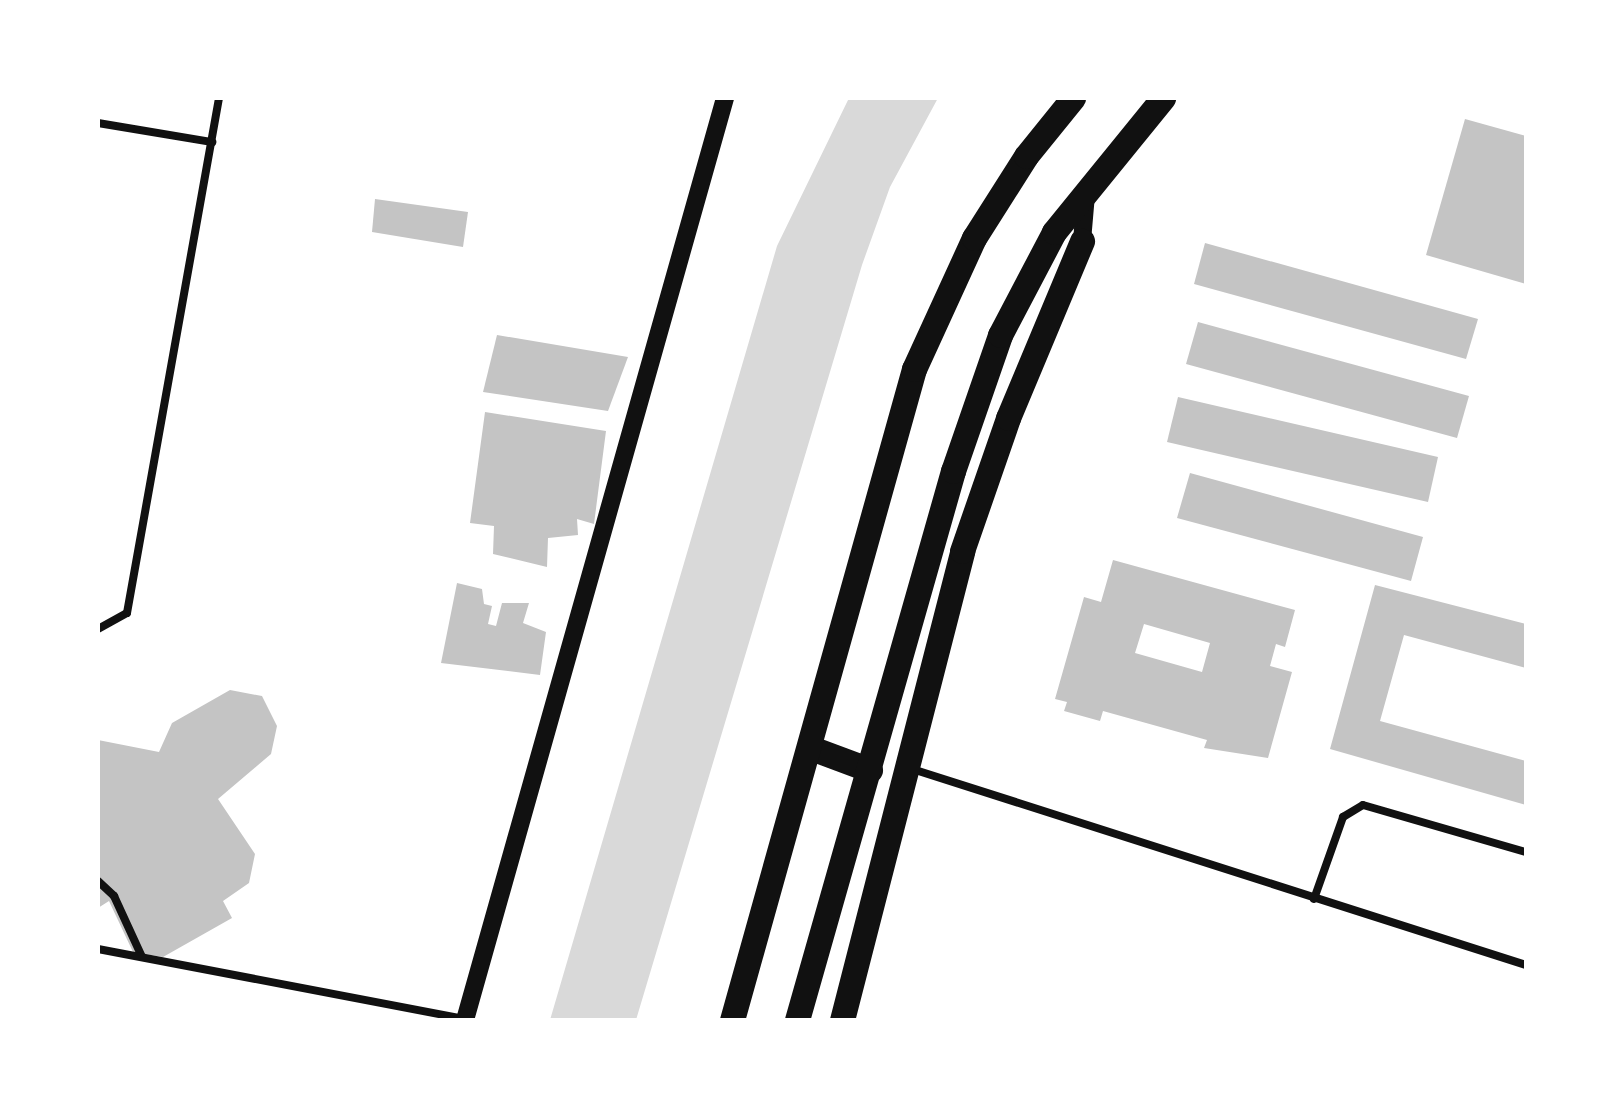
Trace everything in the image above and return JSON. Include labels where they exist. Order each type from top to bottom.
[{"type":"main road","points":[[797,1020],[953,470],[1000,335],[1028,274],[1163,98]]},
{"type":"main road","points":[[732,1020],[926,340],[974,238],[1026,156],[1073,101]]},
{"type":"main road","points":[[842,1020],[962,552],[1008,418],[1082,241]]},
{"type":"main road","points":[[895,681],[907,759]]},
{"type":"main road","points":[[810,748],[870,770]]},
{"type":"street","points":[[465,1020],[726,98]]},
{"type":"street","points":[[1082,241],[1086,194]]},
{"type":"lane","points":[[98,629],[127,613],[219,98]]},
{"type":"lane","points":[[98,123],[212,142]]},
{"type":"lane","points":[[907,759],[1314,898],[1526,965]]},
{"type":"lane","points":[[1314,898],[1343,817],[1364,805],[1526,852]]},
{"type":"lane","points":[[98,881],[114,896],[142,957]]},
{"type":"lane","points":[[98,949],[465,1020]]},
{"type":"shaded area","points":[[849,98],[938,98],[890,187],[862,265],[636,1020],[550,1020],[777,246]]},
{"type":"building","points":[[1465,119],[1526,136],[1526,284],[1426,255]]},
{"type":"building","points":[[375,199],[468,212],[463,247],[372,232]]},
{"type":"building","points":[[1205,243],[1478,319],[1466,359],[1194,284]]},
{"type":"building","points":[[1198,322],[1469,396],[1457,438],[1186,364]]},
{"type":"building","points":[[497,335],[628,357],[608,411],[483,392]]},
{"type":"building","points":[[1178,397],[1438,457],[1428,502],[1167,442]]},
{"type":"building","points":[[485,412],[606,431],[594,524],[577,519],[578,535],[548,538],[547,567],[493,554],[494,526],[470,523]]},
{"type":"building","points":[[1190,473],[1423,537],[1411,581],[1177,518]]},
{"type":"building","points":[[1113,560],[1295,610],[1285,647],[1276,644],[1270,666],[1292,672],[1268,758],[1204,748],[1207,740],[1103,711],[1100,721],[1064,711],[1067,702],[1055,699],[1084,597],[1101,602]],"holes":[[[1144,624],[1210,643],[1202,672],[1135,653]]]},
{"type":"building","points":[[457,583],[482,589],[484,604],[492,606],[488,624],[496,626],[502,603],[529,603],[523,623],[546,632],[540,675],[441,663]]},
{"type":"building","points":[[1375,585],[1526,624],[1526,668],[1404,635],[1380,721],[1526,761],[1526,805],[1330,749]]},
{"type":"building","points":[[230,690],[262,696],[277,726],[271,754],[218,799],[255,854],[249,883],[223,901],[232,918],[163,957],[133,952],[109,901],[98,908],[98,740],[159,752],[172,723]]}]
